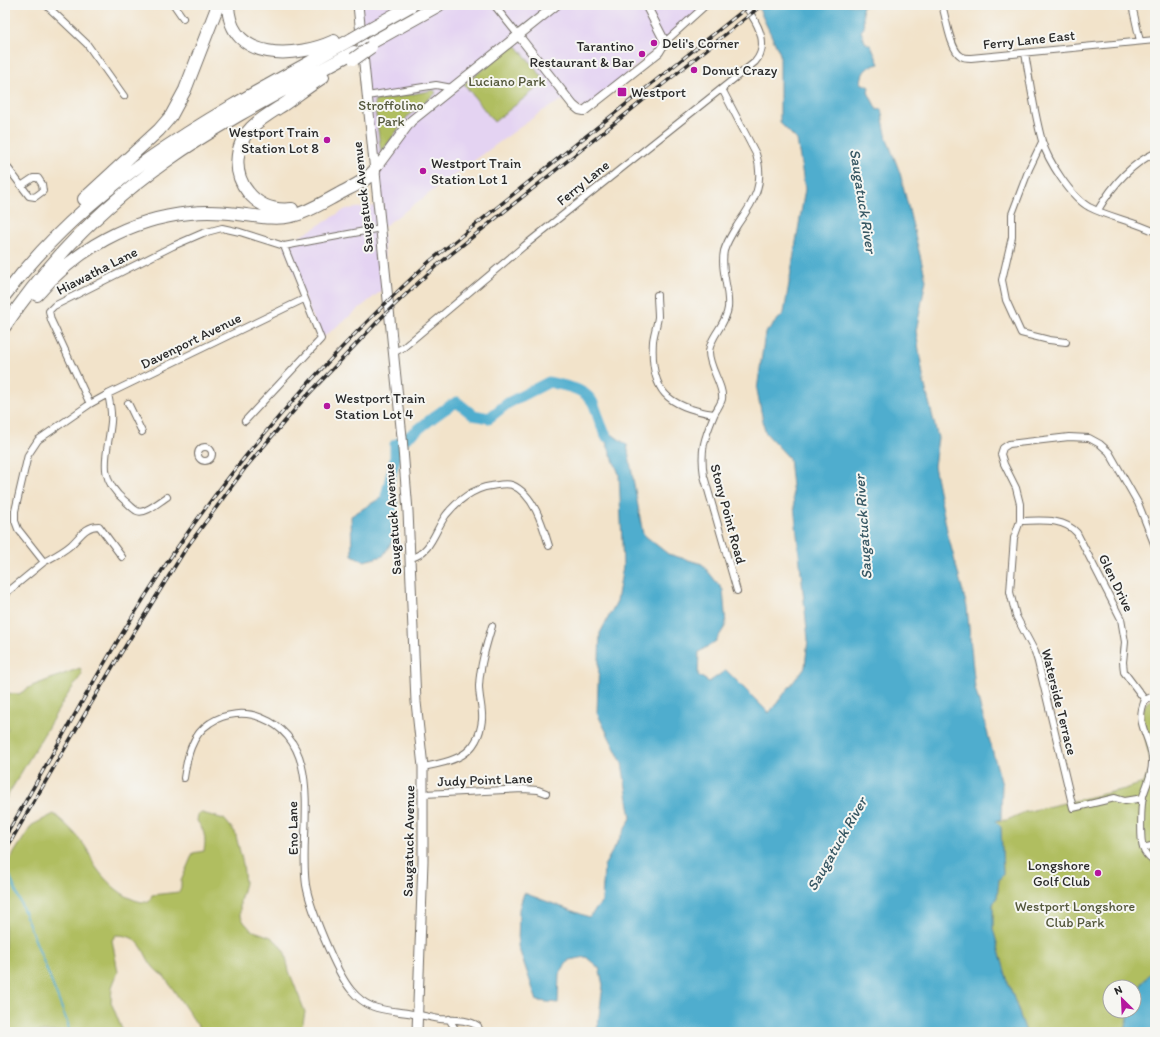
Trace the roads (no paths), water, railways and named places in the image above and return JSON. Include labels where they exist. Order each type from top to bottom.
[{"type":"highway","points":[[21,275],[44,242],[64,218],[159,130],[171,116],[185,90],[218,5]]},
{"type":"highway","points":[[228,5],[231,23],[239,35],[252,45],[271,52],[286,54],[309,51],[352,36]]},
{"type":"highway","points":[[5,295],[51,241],[83,209],[155,154],[212,117],[352,36],[412,5]]},
{"type":"highway","points":[[5,326],[40,280],[79,235],[147,176],[209,133],[354,55],[407,22],[439,5]]},
{"type":"highway","points":[[354,55],[251,128],[240,147],[237,158],[238,170],[241,181],[251,195],[265,206],[280,210],[291,209],[306,204],[368,171],[374,171]]},
{"type":"highway","points":[[5,335],[41,290],[62,269],[94,245],[122,231],[151,220],[189,213],[218,212],[270,217],[292,216],[306,212],[368,178],[374,171]]},
{"type":"main road","name":"Saugatuck Avenue","points":[[358,5],[403,447],[416,694],[424,767],[417,1032]]},
{"type":"main road","points":[[374,171],[411,121],[556,5]]},
{"type":"street","points":[[46,5],[87,44],[124,96]]},
{"type":"street","points":[[174,5],[183,18]]},
{"type":"street","points":[[494,5],[573,104],[581,111],[588,108],[659,52],[665,42],[706,5]]},
{"type":"street","points":[[646,5],[665,42]]},
{"type":"street","name":"Ferry Lane","points":[[393,353],[404,347],[518,251],[749,68],[762,50],[762,38],[755,20],[744,5]]},
{"type":"street","name":"Ferry Lane East","points":[[942,5],[951,40],[957,52],[962,57],[970,58],[1155,40]]},
{"type":"street","points":[[1132,5],[1140,41]]},
{"type":"street","points":[[1025,53],[1042,142],[1063,182],[1075,197],[1089,207],[1140,225],[1155,232]]},
{"type":"street","points":[[367,96],[436,85],[452,88]]},
{"type":"street","name":"Stony Point Road","points":[[722,89],[756,154],[760,165],[760,181],[755,195],[729,238],[724,250],[723,263],[728,307],[726,320],[712,342],[709,351],[710,361],[721,390],[722,399],[714,414],[703,443],[701,457],[704,476],[737,591]]},
{"type":"street","points":[[1042,142],[1029,169],[1012,214],[1012,237],[1002,280],[1006,300],[1021,333],[1049,340],[1066,342]]},
{"type":"street","points":[[1098,210],[1108,192],[1123,174],[1155,153]]},
{"type":"street","points":[[5,164],[21,186]]},
{"type":"street","name":"Hiawatha Lane","points":[[90,404],[51,320],[49,311],[54,306],[203,233],[222,228],[284,246]]},
{"type":"street","points":[[245,421],[321,339],[284,246],[381,228]]},
{"type":"street","points":[[657,295],[658,316],[653,340],[654,362],[659,384],[664,394],[674,403],[696,411],[714,414]]},
{"type":"street","name":"Davenport Avenue","points":[[90,404],[304,299]]},
{"type":"street","points":[[108,394],[111,421],[105,460],[106,476],[111,486],[121,498],[138,512],[143,512],[167,497]]},
{"type":"street","points":[[128,403],[142,432]]},
{"type":"street","points":[[44,562],[18,529],[15,521],[15,510],[28,455],[38,440],[90,404]]},
{"type":"street","name":"Waterside Terrace","points":[[1143,798],[1125,801],[1115,798],[1073,808],[1038,662],[1035,652],[1016,616],[1010,592],[1014,538],[1020,521],[1020,504],[1016,488],[1004,464],[1001,454],[1004,448],[1009,444],[1069,437],[1089,438],[1100,444],[1108,452],[1138,503],[1155,546]]},
{"type":"street","points":[[410,558],[426,549],[447,515],[460,502],[478,489],[497,484],[513,485],[527,497],[538,515],[549,546]]},
{"type":"street","name":"Glen Drive","points":[[1020,521],[1060,522],[1072,527],[1077,533],[1121,619],[1125,642],[1123,662],[1124,672],[1145,700]]},
{"type":"street","points":[[5,594],[44,562],[71,544],[82,532],[92,526],[99,526],[122,557]]},
{"type":"street","points":[[424,767],[458,759],[468,750],[477,738],[482,720],[480,675],[492,626]]},
{"type":"street","points":[[1155,695],[1145,700],[1141,709],[1140,719],[1152,757],[1152,768],[1143,798],[1143,848],[1146,855],[1152,860],[1155,860]]},
{"type":"street","name":"Eno Lane","points":[[184,778],[189,754],[196,738],[207,725],[219,718],[236,714],[254,715],[270,721],[289,736],[298,750],[303,767],[305,876],[307,890],[317,920],[340,974],[350,989],[368,1006],[425,1017],[471,1022],[478,1026],[480,1032]]},
{"type":"street","name":"Judy Point Lane","points":[[424,794],[523,789],[538,790],[546,793]]},
{"type":"street","points":[[1143,848],[1155,845]]},
{"type":"street","points":[[449,1019],[457,1032]]},
{"type":"water","name":"Saugatuck River","points":[[757,5],[868,5],[862,7],[864,28],[861,31],[865,42],[871,46],[879,64],[871,66],[864,72],[861,83],[869,87],[868,92],[877,110],[881,109],[887,139],[900,173],[926,280],[916,331],[924,382],[938,438],[934,466],[948,535],[967,607],[975,688],[1002,785],[1001,819],[995,821],[1001,827],[1003,874],[999,880],[997,897],[993,904],[993,929],[1008,982],[1026,1032],[597,1032],[603,985],[599,968],[586,957],[569,960],[559,974],[558,1003],[537,1001],[518,946],[519,909],[524,893],[589,917],[602,902],[604,866],[631,818],[622,763],[597,713],[600,633],[617,601],[623,566],[619,474],[599,425],[627,445],[643,534],[668,554],[702,564],[723,590],[726,625],[716,641],[699,652],[698,675],[709,682],[726,670],[769,713],[805,667],[808,639],[789,458],[765,432],[757,390],[765,333],[784,313],[805,189],[797,140],[780,123],[780,54]]},
{"type":"water","points":[[391,494],[398,502],[398,532],[383,556],[364,561],[352,555],[351,516],[382,497]]},
{"type":"water","points":[[1155,968],[1155,1032],[1127,1032],[1126,1026],[1128,1019],[1142,1019],[1142,985]]},
{"type":"waterway","points":[[386,496],[395,459],[395,445],[457,402],[473,415],[489,418],[508,403],[549,382],[562,385],[581,391],[591,399],[607,437]]},
{"type":"waterway","points":[[8,871],[68,1024],[69,1032]]},
{"type":"railway","points":[[5,837],[89,689],[155,580],[207,506],[297,396],[362,327],[430,261],[750,5]]},
{"type":"railway","points":[[5,851],[113,666],[185,550],[246,467],[303,400],[384,315],[435,267],[762,5]]},
{"type":"place","name":"Deli's Corner","points":[[654,43]]},
{"type":"place","name":"Tarantino Restaurant & Bar","points":[[642,54]]},
{"type":"place","name":"Donut Crazy","points":[[694,70]]},
{"type":"place","name":"Westport","points":[[622,92]]},
{"type":"place","name":"Westport Train Station Lot 8","points":[[327,140]]},
{"type":"place","name":"Westport Train Station Lot 1","points":[[423,171]]},
{"type":"place","name":"Westport Train Station Lot 4","points":[[327,406]]},
{"type":"place","name":"Longshore Golf Club","points":[[1098,873]]},
{"type":"park label","name":"Luciano Park","points":[[507,81]]},
{"type":"park label","name":"Stroffolino Park","points":[[391,114]]},
{"type":"park label","name":"Westport Longshore Club Park","points":[[1075,914]]}]
